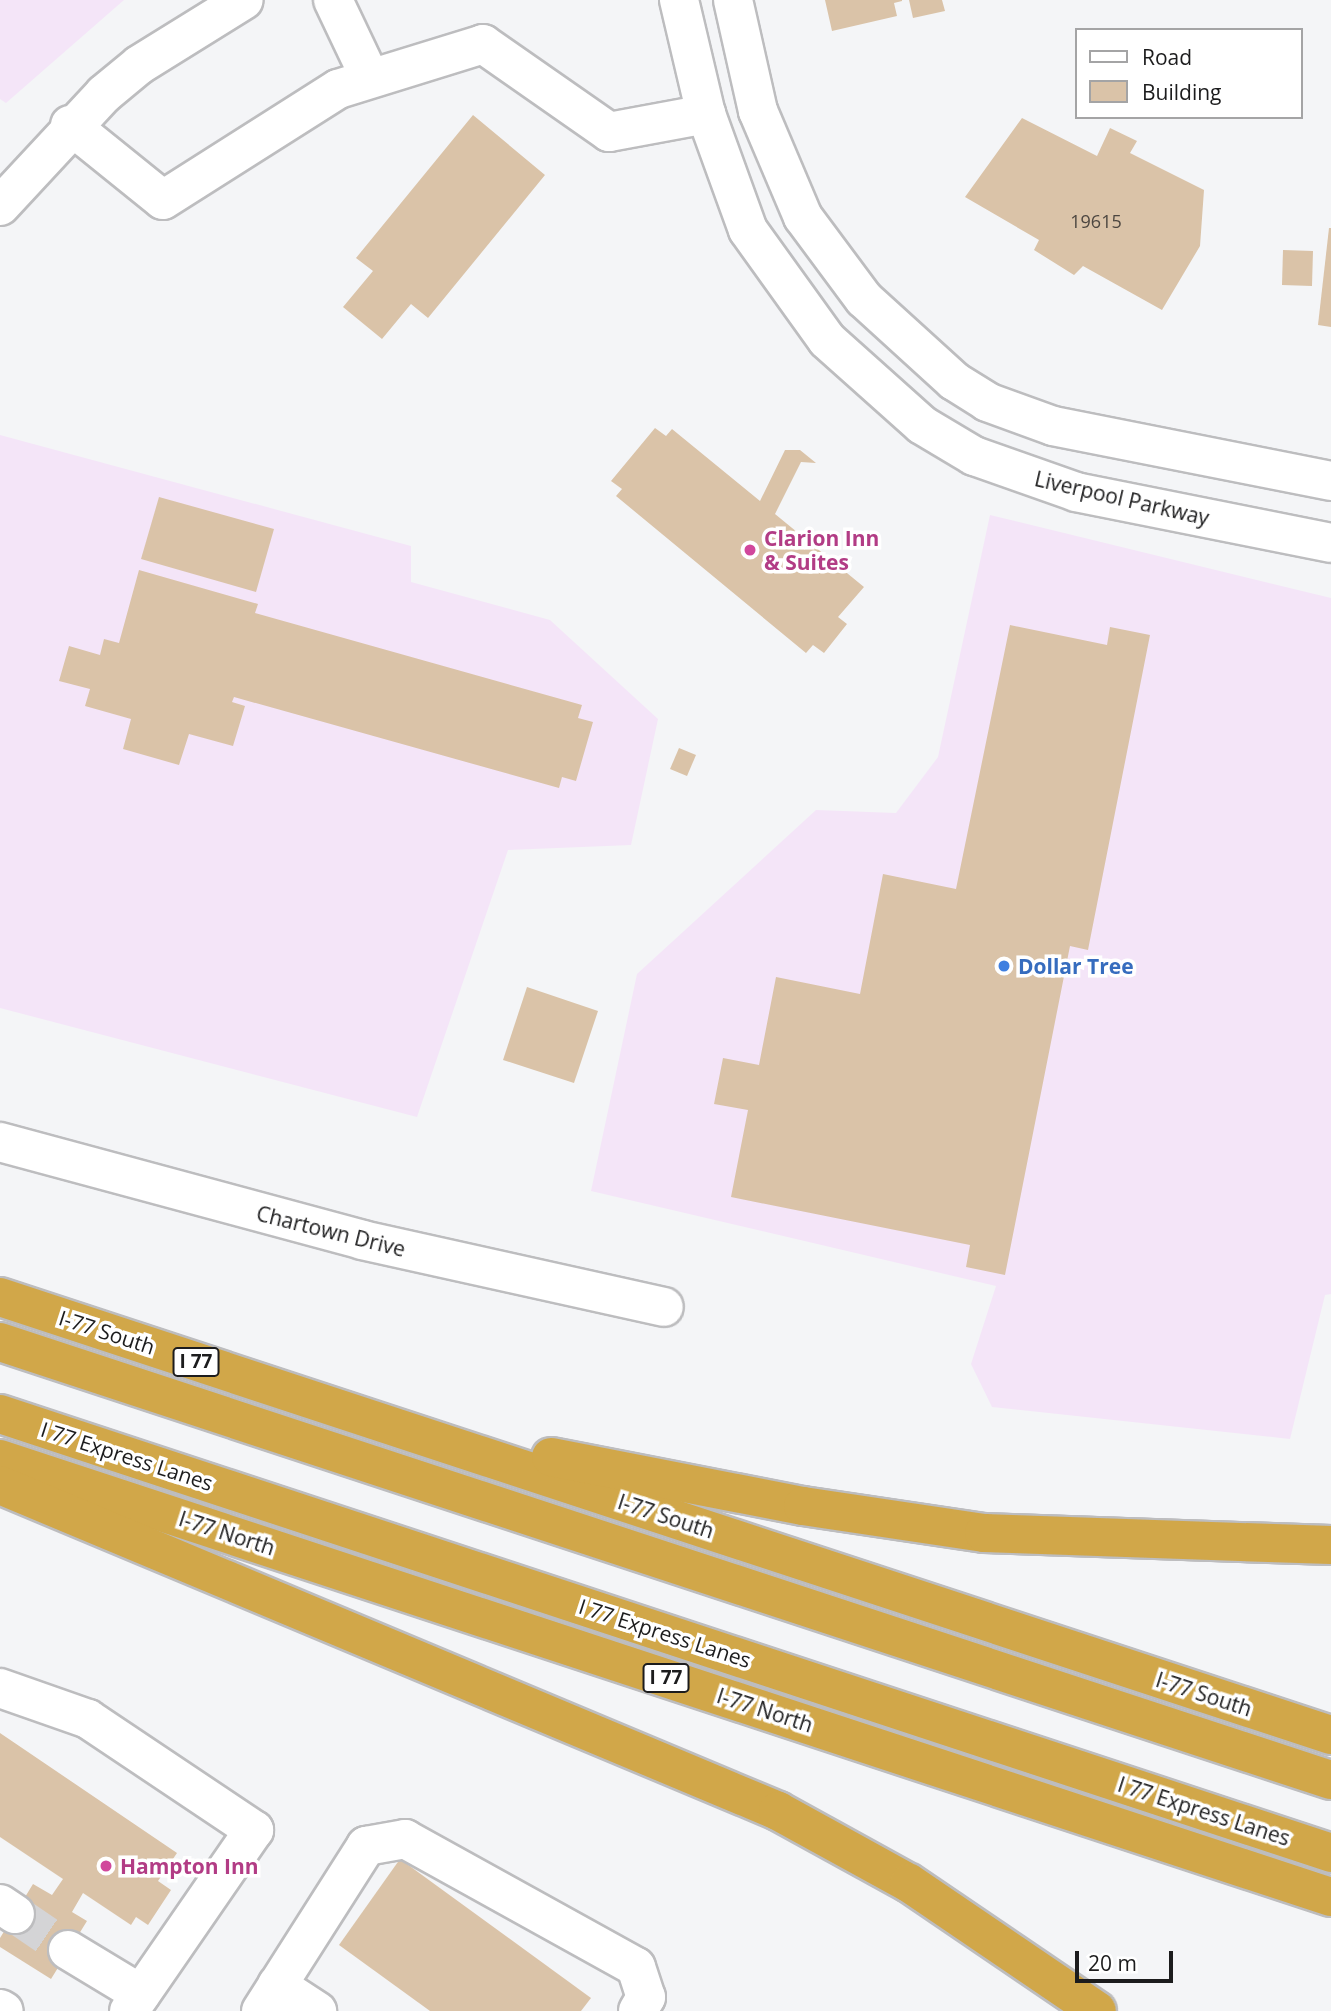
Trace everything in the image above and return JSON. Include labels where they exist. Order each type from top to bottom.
[{"type":"highway","name":"I-77 South","points":[[0,1297],[1331,1735]]},
{"type":"highway","name":"I 77","points":[[0,1342],[1331,1780]]},
{"type":"highway","name":"I 77 Express Lanes","points":[[0,1414],[1331,1853]]},
{"type":"highway","points":[[391,1426],[803,1506],[984,1533],[1331,1545]]},
{"type":"highway","name":"I-77 North","points":[[0,1459],[1331,1897]]},
{"type":"highway","points":[[0,1485],[778,1811],[909,1883],[1097,2011]]},
{"type":"street","points":[[0,205],[70,125],[139,65],[244,0]]},
{"type":"street","points":[[333,0],[370,78]]},
{"type":"street","name":"Liverpool Parkway","points":[[679,0],[706,114],[748,230],[773,270],[827,340],[922,425],[974,456],[1055,486],[1331,543]]},
{"type":"street","points":[[733,0],[758,111],[803,217],[864,299],[935,366],[987,402],[1053,426],[1331,481]]},
{"type":"street","points":[[70,125],[163,200],[338,89],[483,44],[609,132],[706,114]]},
{"type":"street","name":"Chartown Drive","points":[[0,1142],[362,1240],[664,1307]]},
{"type":"street","points":[[0,1688],[88,1719],[254,1830],[135,2003],[68,1950]]},
{"type":"street","points":[[317,2011],[269,1998],[366,1846],[405,1839],[636,1967],[646,1997],[638,2011]]},
{"type":"shaded area","points":[[0,0],[124,0],[6,103],[0,99]]},
{"type":"shaded area","points":[[0,435],[411,546],[411,582],[550,620],[658,719],[631,845],[508,850],[417,1117],[0,1008]]},
{"type":"shaded area","points":[[990,515],[1331,598],[1331,1294],[1325,1295],[1290,1439],[992,1407],[971,1364],[996,1286],[591,1191],[637,974],[816,810],[896,813],[938,757]]},
{"type":"building","points":[[825,0],[902,1],[894,3],[897,16],[832,31]]},
{"type":"building","points":[[909,0],[942,0],[945,11],[913,18]]},
{"type":"building","points":[[473,115],[545,175],[428,318],[411,304],[382,339],[343,307],[373,271],[356,258]]},
{"type":"building","points":[[1022,118],[1097,156],[1110,128],[1137,141],[1130,153],[1204,190],[1200,246],[1162,310],[1083,266],[1074,275],[1034,250],[1039,240],[965,197]]},
{"type":"building","points":[[1331,228],[1331,327],[1318,325]]},
{"type":"building","points":[[1283,250],[1313,251],[1312,286],[1282,285]]},
{"type":"building","name":"Clarion Inn & Suites","points":[[655,428],[666,436],[672,429],[760,501],[785,450],[800,450],[816,463],[801,462],[775,514],[864,587],[838,617],[847,624],[824,653],[813,645],[806,653],[616,496],[622,489],[611,481]]},
{"type":"building","points":[[159,497],[274,529],[256,592],[141,559]]},
{"type":"building","points":[[139,570],[258,604],[255,613],[582,705],[578,718],[593,722],[576,781],[562,777],[559,788],[234,697],[232,702],[245,706],[233,746],[189,734],[179,765],[123,749],[131,719],[85,706],[90,689],[59,681],[69,646],[100,655],[104,639],[119,643]]},
{"type":"building","points":[[1010,625],[1107,645],[1110,627],[1150,635],[1088,950],[1070,946],[1005,1275],[966,1267],[970,1245],[731,1197],[748,1110],[714,1104],[723,1058],[759,1065],[776,977],[860,994],[883,874],[956,889]]},
{"type":"building","points":[[679,748],[696,755],[687,776],[670,769]]},
{"type":"building","points":[[527,987],[598,1011],[574,1083],[503,1060]]},
{"type":"building","name":"Hampton Inn","points":[[0,1733],[177,1853],[158,1881],[171,1890],[148,1925],[136,1917],[131,1925],[83,1893],[72,1912],[87,1921],[51,1979],[0,1947],[0,1938],[33,1884],[52,1895],[63,1879],[0,1837]]},
{"type":"building","points":[[400,1859],[591,1998],[581,2011],[430,2011],[339,1945]]},
{"type":"tunnel","points":[[15,1914],[68,1950]]},
{"type":"place","name":"Clarion Inn & Suites","points":[[750,550]]},
{"type":"place","name":"Dollar Tree","points":[[1004,966]]},
{"type":"place","name":"Hampton Inn","points":[[106,1866]]}]
